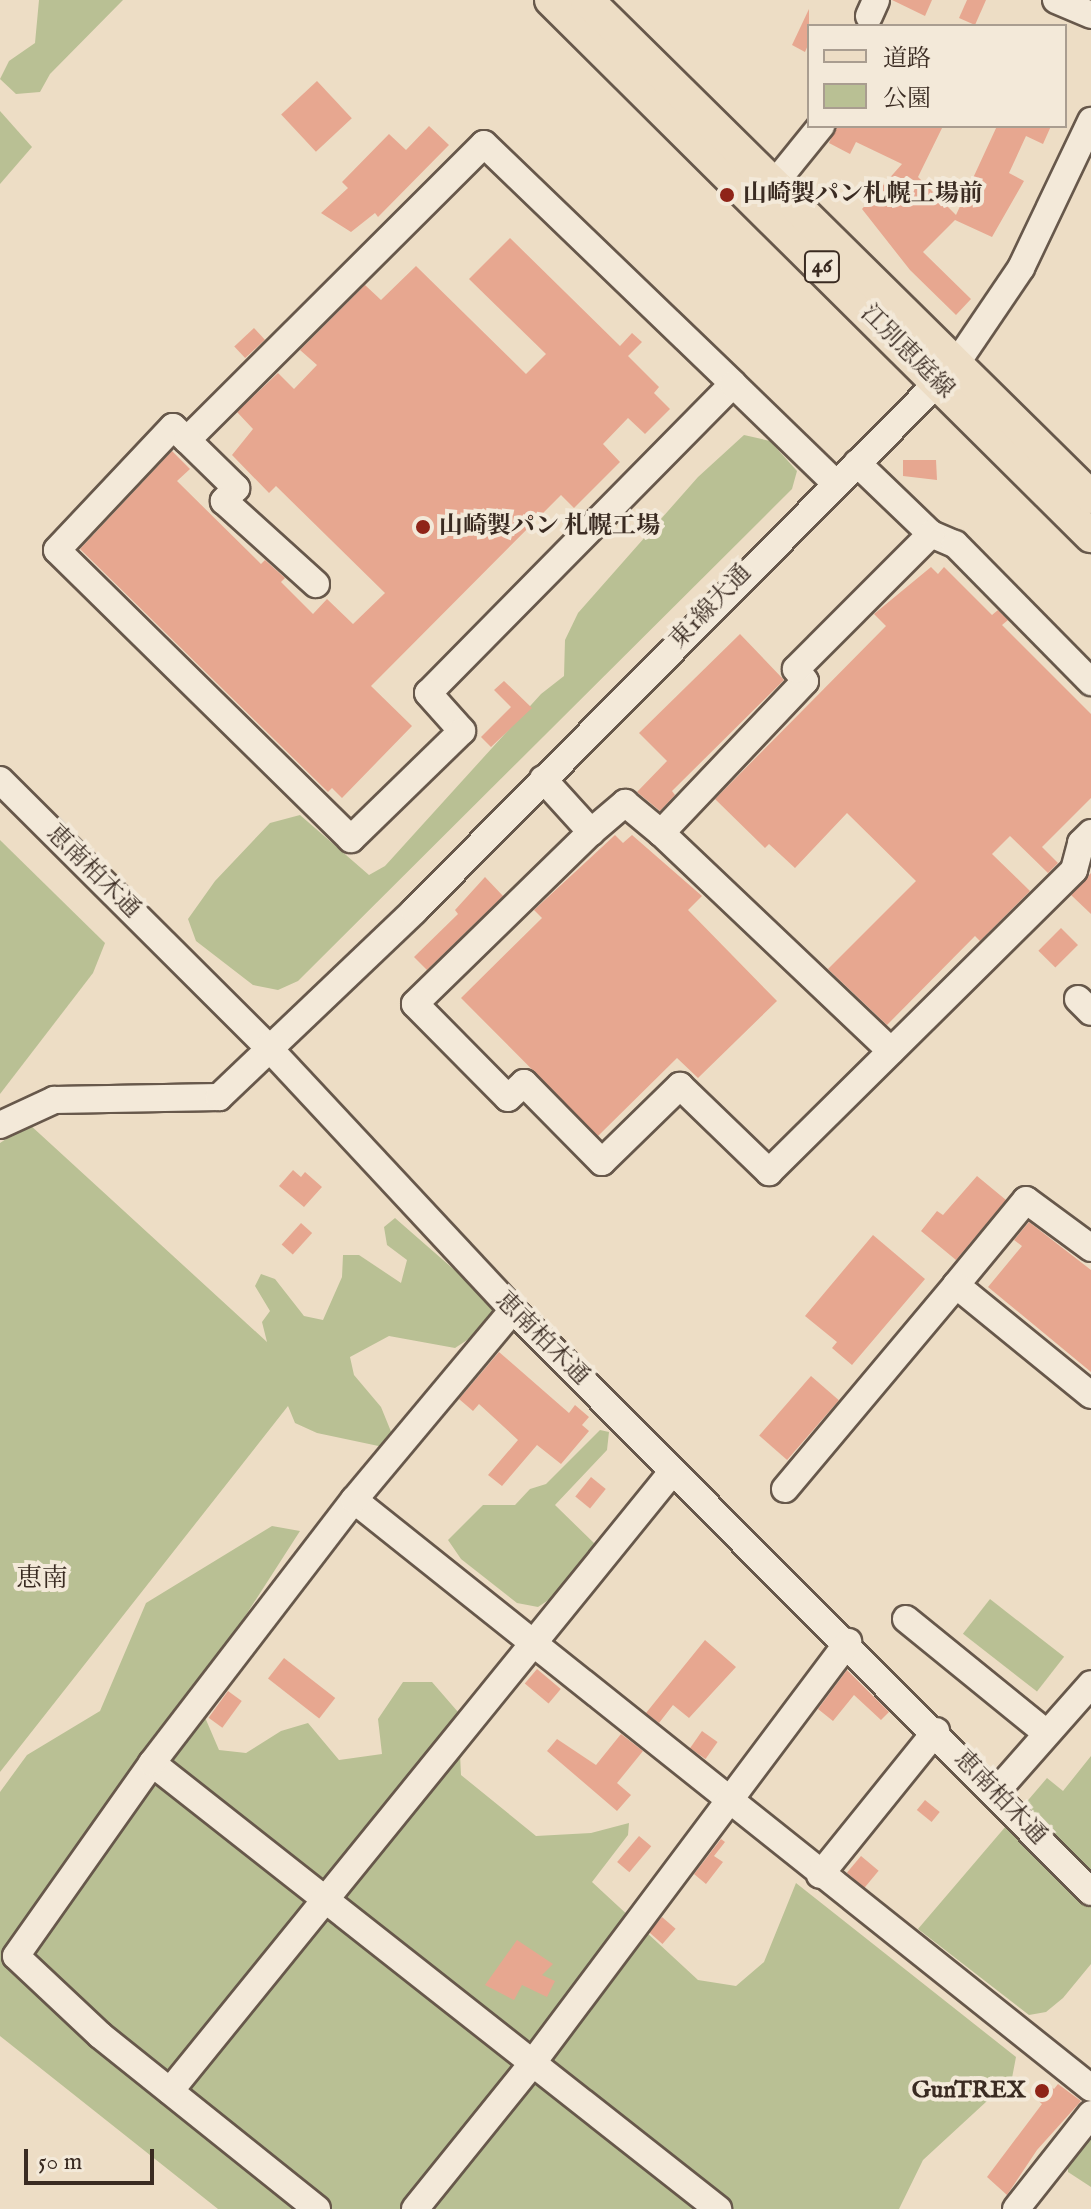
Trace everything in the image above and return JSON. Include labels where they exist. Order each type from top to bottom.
[{"type":"main road","name":"江別恵庭線","points":[[572,4],[774,184],[1091,536]]},
{"type":"main road","name":"江別恵庭線","points":[[572,4],[947,373],[1091,497]]},
{"type":"street","points":[[1056,0],[1091,15]]},
{"type":"street","name":"東1線大通","points":[[0,1125],[54,1100],[219,1097],[414,911],[834,482],[947,373],[1021,268],[1091,121]]},
{"type":"street","points":[[774,184],[819,128]]},
{"type":"street","points":[[187,440],[484,144],[834,482]]},
{"type":"street","points":[[316,584],[224,501],[236,488],[173,427],[57,550],[351,839],[462,731],[428,693],[733,384]]},
{"type":"street","points":[[857,463],[931,534],[955,544],[1091,682]]},
{"type":"street","points":[[661,833],[805,681],[796,669],[931,534]]},
{"type":"street","points":[[543,779],[591,832]]},
{"type":"street","name":"恵南柏木通","points":[[0,780],[268,1047],[513,1310],[848,1642],[1091,1892]]},
{"type":"street","points":[[891,1051],[661,833],[625,803],[591,832],[415,1004],[508,1098],[524,1083],[602,1162],[680,1086],[769,1172],[1074,870],[1081,843],[1091,833]]},
{"type":"street","points":[[785,1489],[1026,1200],[1091,1248]]},
{"type":"street","points":[[956,1285],[1091,1395]]},
{"type":"street","points":[[317,2209],[170,2091],[16,1956],[152,1763],[354,1500],[513,1310]]},
{"type":"street","points":[[170,2091],[673,1471]]},
{"type":"street","points":[[354,1500],[536,1642],[727,1801],[1091,2088]]},
{"type":"street","points":[[906,1619],[1045,1732]]},
{"type":"street","points":[[415,2209],[531,2065],[848,1642]]},
{"type":"street","points":[[995,1793],[1045,1732],[1059,1725],[1091,1684]]},
{"type":"street","points":[[820,1875],[936,1731]]},
{"type":"street","points":[[152,1763],[531,2065],[718,2209]]},
{"type":"street","points":[[1016,2209],[1091,2114]]},
{"type":"green space","points":[[39,0],[123,0],[50,74],[40,92],[16,94],[0,79],[9,61],[35,43]]},
{"type":"green space","points":[[0,111],[32,147],[0,184]]},
{"type":"green space","points":[[744,435],[770,441],[797,471],[792,489],[298,981],[278,990],[253,985],[196,941],[188,919],[215,881],[270,823],[300,815],[369,875],[385,866],[541,694],[564,676],[565,640],[578,613],[698,477]]},
{"type":"green space","points":[[0,840],[105,943],[93,973],[0,1094]]},
{"type":"green space","points":[[29,1124],[267,1342],[262,1322],[270,1311],[255,1286],[261,1274],[275,1279],[304,1316],[323,1320],[342,1277],[343,1255],[359,1255],[401,1283],[407,1260],[387,1245],[384,1227],[395,1218],[498,1308],[484,1329],[455,1348],[389,1336],[350,1357],[354,1375],[381,1407],[392,1434],[388,1448],[317,1433],[295,1423],[288,1406],[0,1772],[0,1143]]},
{"type":"green space","points":[[600,1430],[609,1432],[607,1450],[555,1505],[596,1545],[565,1589],[538,1607],[517,1603],[461,1559],[448,1540],[483,1505],[515,1505],[530,1489],[546,1484]]},
{"type":"green space","points":[[272,1526],[300,1531],[195,1694],[219,1750],[246,1753],[281,1731],[308,1723],[339,1760],[382,1754],[378,1719],[403,1682],[432,1682],[458,1712],[461,1775],[536,1836],[591,1833],[629,1823],[628,1835],[592,1882],[698,1980],[736,1986],[764,1962],[796,1883],[1016,2057],[1012,2078],[923,2160],[899,2209],[218,2209],[0,2036],[0,1792],[27,1755],[100,1711],[146,1603]]},
{"type":"green space","points":[[990,1599],[1064,1657],[1037,1692],[963,1634]]},
{"type":"green space","points":[[1091,1756],[1091,1964],[1063,1998],[1046,2012],[1029,2015],[918,1929],[1047,1778],[1063,1791]]},
{"type":"green space","points":[[1091,2126],[1091,2187],[1068,2172],[1068,2152]]},
{"type":"building","points":[[892,0],[932,0],[925,16]]},
{"type":"building","points":[[967,0],[986,0],[975,24],[959,18]]},
{"type":"building","points":[[809,9],[805,52],[792,45]]},
{"type":"building","points":[[317,81],[352,118],[316,152],[281,114]]},
{"type":"building","points":[[429,126],[449,145],[378,217],[375,213],[351,232],[321,213],[348,188],[342,182],[389,134],[406,150]]},
{"type":"building","points":[[836,128],[942,128],[918,177],[956,215],[996,128],[1050,128],[1043,144],[1026,136],[1009,173],[1024,181],[992,237],[955,220],[923,252],[971,299],[956,315],[910,270],[862,209],[902,164],[856,142],[850,154],[829,143]]},
{"type":"building","name":"山崎製パン 札幌工場","points":[[510,238],[620,346],[632,333],[642,342],[628,356],[659,387],[654,393],[670,409],[645,434],[628,418],[603,444],[620,462],[574,508],[561,495],[371,686],[412,726],[342,798],[332,788],[328,792],[80,549],[172,451],[190,469],[177,481],[261,564],[265,560],[285,578],[281,582],[313,614],[327,599],[353,624],[385,593],[276,486],[269,493],[232,455],[253,429],[237,412],[278,373],[294,389],[317,365],[300,350],[365,285],[381,300],[416,266],[526,374],[546,354],[469,279]]},
{"type":"building","points":[[254,328],[265,340],[245,358],[234,346]]},
{"type":"building","points":[[903,460],[936,460],[937,480],[903,476]]},
{"type":"building","points":[[931,567],[938,574],[944,567],[992,615],[998,610],[1008,620],[1002,625],[1091,714],[1091,798],[1042,847],[1058,863],[1048,873],[1010,836],[992,854],[1030,891],[980,941],[975,936],[887,1025],[828,969],[916,881],[847,813],[795,868],[769,844],[765,848],[715,799],[886,626],[874,614]]},
{"type":"building","points":[[740,634],[784,680],[672,791],[675,795],[660,811],[637,792],[667,761],[639,733]]},
{"type":"building","points":[[504,681],[532,708],[491,747],[481,737],[511,707],[494,690]]},
{"type":"building","points":[[615,835],[623,843],[632,835],[702,896],[688,910],[777,1001],[698,1078],[677,1058],[598,1136],[461,998],[542,918],[534,910]]},
{"type":"building","points":[[1091,873],[1091,914],[1071,895]]},
{"type":"building","points":[[485,877],[503,896],[427,970],[414,957],[458,914],[455,910]]},
{"type":"building","points":[[1061,928],[1078,945],[1055,968],[1038,951]]},
{"type":"building","points":[[293,1170],[301,1177],[305,1172],[322,1187],[304,1207],[279,1186]]},
{"type":"building","points":[[977,1176],[1006,1200],[956,1260],[921,1231],[937,1211],[943,1215]]},
{"type":"building","points":[[1029,1222],[1091,1270],[1091,1372],[988,1287],[1022,1246],[1014,1240]]},
{"type":"building","points":[[301,1223],[312,1233],[293,1255],[282,1245]]},
{"type":"building","points":[[873,1235],[925,1279],[852,1365],[832,1348],[837,1342],[805,1316]]},
{"type":"building","points":[[499,1352],[569,1413],[575,1405],[589,1417],[582,1425],[589,1431],[561,1464],[537,1445],[502,1486],[488,1475],[518,1440],[479,1404],[473,1411],[459,1399]]},
{"type":"building","points":[[811,1376],[839,1400],[787,1460],[759,1436]]},
{"type":"building","points":[[591,1477],[606,1489],[590,1508],[575,1496]]},
{"type":"building","points":[[705,1640],[736,1667],[689,1718],[673,1705],[659,1723],[646,1713]]},
{"type":"building","points":[[284,1658],[335,1698],[319,1719],[268,1678]]},
{"type":"building","points":[[537,1669],[561,1689],[549,1703],[525,1684]]},
{"type":"building","points":[[847,1670],[889,1712],[881,1720],[854,1695],[833,1721],[818,1709]]},
{"type":"building","points":[[228,1691],[242,1701],[222,1728],[209,1718]]},
{"type":"building","points":[[702,1731],[718,1742],[706,1759],[690,1748]]},
{"type":"building","points":[[621,1734],[643,1751],[617,1783],[631,1795],[617,1811],[547,1751],[557,1739],[596,1765]]},
{"type":"building","points":[[925,1800],[940,1812],[932,1822],[917,1810]]},
{"type":"building","points":[[639,1836],[651,1846],[629,1872],[617,1862]]},
{"type":"building","points":[[721,1839],[725,1842],[714,1856],[723,1862],[706,1884],[694,1874]]},
{"type":"building","points":[[861,1856],[879,1871],[864,1888],[847,1873]]},
{"type":"building","points":[[662,1917],[676,1929],[662,1944],[649,1932]]},
{"type":"building","points":[[517,1940],[553,1964],[542,1975],[555,1981],[547,1997],[522,1985],[514,2000],[485,1985]]},
{"type":"building","points":[[1043,2080],[1054,2089],[1058,2084],[1081,2101],[1037,2150],[1007,2195],[987,2177],[1042,2104],[1032,2095]]},
{"type":"place","name":"山崎製パン札幌工場前","points":[[727,195]]},
{"type":"place","name":"山崎製パン 札幌工場","points":[[423,527]]},
{"type":"place","name":"GunTREX","points":[[1042,2091]]},
{"type":"district","name":"恵南","points":[[42,1579]]}]
